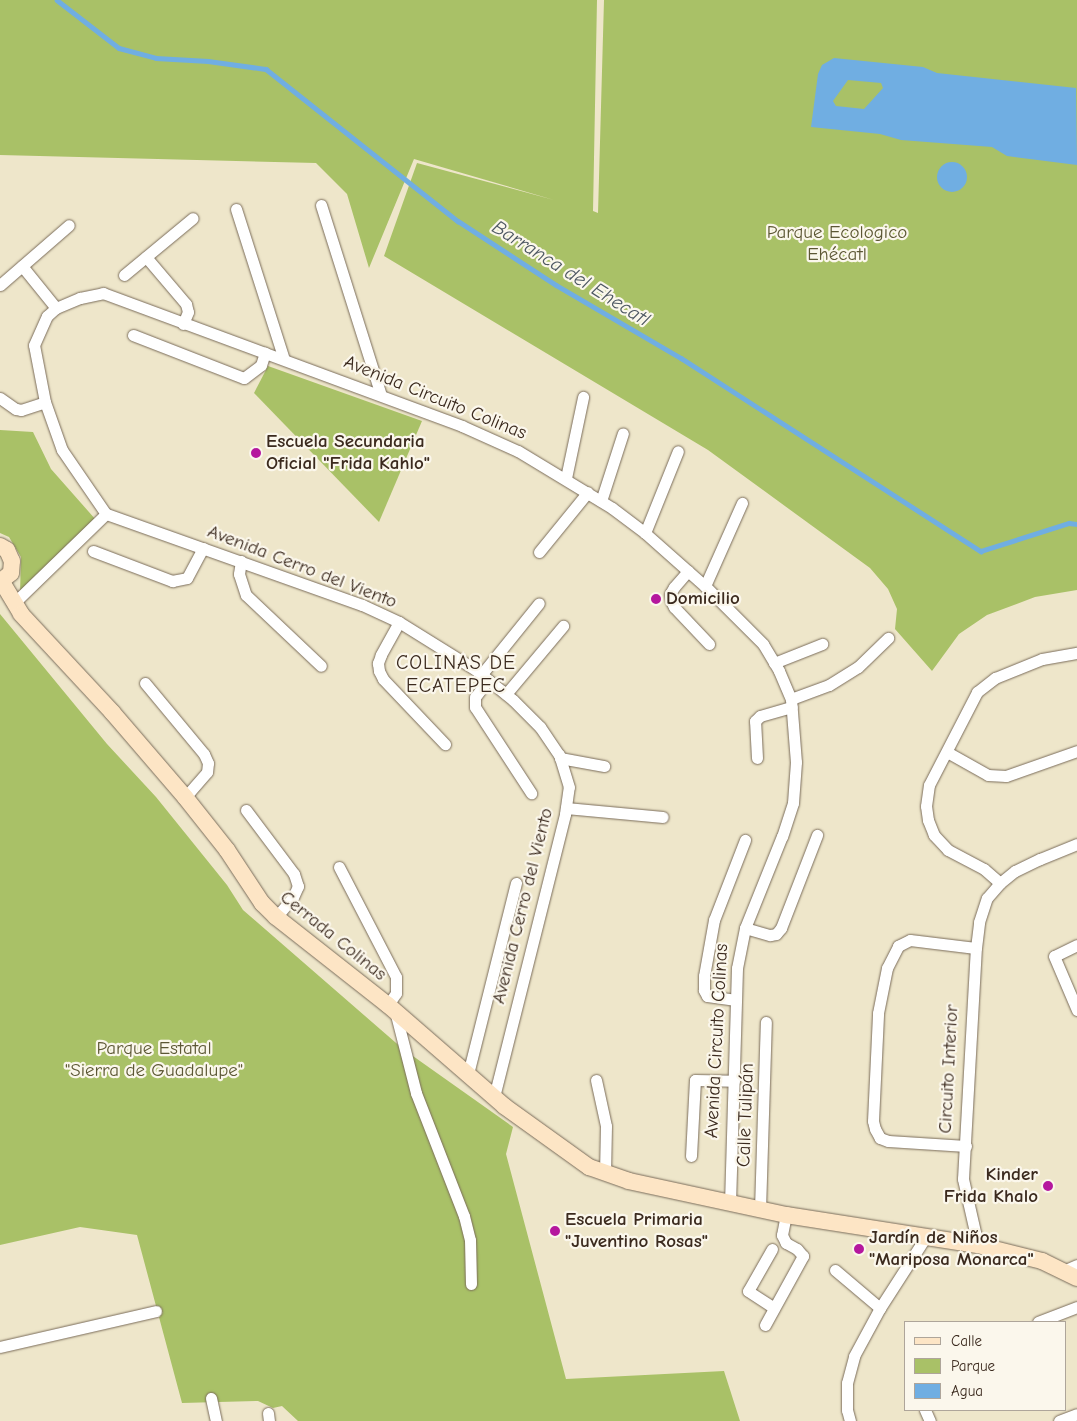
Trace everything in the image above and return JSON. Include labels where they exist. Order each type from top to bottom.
[{"type":"main road","name":"Cerrada Colinas","points":[[0,546],[7,550],[12,561],[11,573],[1,582],[21,614],[112,712],[185,797],[227,850],[262,903],[276,917],[391,1008],[494,1097],[589,1167],[629,1181],[730,1202]]},
{"type":"main road","points":[[730,1202],[786,1215],[978,1245],[1042,1261],[1072,1271]]},
{"type":"street","points":[[321,205],[381,396]]},
{"type":"street","points":[[236,209],[284,360]]},
{"type":"street","points":[[124,274],[193,218]]},
{"type":"street","points":[[0,285],[69,226]]},
{"type":"street","points":[[146,257],[186,304],[188,312],[183,324]]},
{"type":"street","points":[[14,603],[106,514],[62,450],[45,402],[34,345],[47,316],[56,308],[22,266]]},
{"type":"street","name":"Avenida Circuito Colinas","points":[[56,308],[80,298],[103,293],[462,426],[518,452],[588,492],[645,533],[705,586],[762,644],[774,663],[792,703],[796,762],[793,803],[782,836],[744,928],[737,968],[730,1202]]},
{"type":"street","points":[[133,335],[244,378],[261,364],[264,352]]},
{"type":"street","points":[[566,478],[583,397]]},
{"type":"street","points":[[0,398],[16,409],[21,410],[45,402]]},
{"type":"street","points":[[601,501],[623,433]]},
{"type":"street","points":[[645,533],[678,451]]},
{"type":"street","points":[[539,552],[588,492]]},
{"type":"street","points":[[705,586],[742,503]]},
{"type":"street","name":"Avenida Cerro del Viento","points":[[106,514],[362,605],[399,622],[484,677],[506,694],[540,726],[560,758],[569,787],[566,808],[494,1097]]},
{"type":"street","points":[[93,551],[172,581],[187,578],[203,548]]},
{"type":"street","points":[[241,561],[239,574],[246,595],[321,666]]},
{"type":"street","points":[[688,571],[670,594],[671,601],[674,607],[709,644]]},
{"type":"street","points":[[531,793],[475,707],[476,697],[484,677],[539,603]]},
{"type":"street","points":[[399,622],[381,655],[378,663],[379,671],[383,679],[445,744]]},
{"type":"street","points":[[506,694],[564,626]]},
{"type":"street","points":[[757,758],[755,720],[829,685],[858,667],[888,638]]},
{"type":"street","points":[[774,663],[822,644]]},
{"type":"street","points":[[1000,883],[984,869],[948,850],[934,835],[928,820],[926,806],[930,785],[977,692],[996,678],[1042,659],[1077,653]]},
{"type":"street","points":[[145,684],[204,754],[208,763],[207,772],[185,797]]},
{"type":"street","points":[[947,752],[988,775],[1006,776],[1077,751]]},
{"type":"street","points":[[560,758],[604,766]]},
{"type":"street","points":[[566,808],[663,817]]},
{"type":"street","points":[[246,810],[294,874],[298,886],[293,897],[276,917]]},
{"type":"street","points":[[744,928],[770,935],[776,934],[781,928],[817,835]]},
{"type":"street","points":[[736,1000],[707,996],[704,990],[704,976],[714,920],[745,840]]},
{"type":"street","name":"Circuito Interior","points":[[978,1245],[964,1179],[979,922],[987,898],[1000,883],[1015,871],[1077,844]]},
{"type":"street","points":[[339,867],[396,977],[396,994],[391,1008],[416,1093],[464,1216],[470,1240],[471,1284]]},
{"type":"street","points":[[468,1074],[516,883]]},
{"type":"street","points":[[966,1146],[888,1141],[880,1138],[874,1130],[878,1013],[886,968],[898,946],[910,940],[976,948]]},
{"type":"street","points":[[1077,945],[1054,956],[1077,1010]]},
{"type":"street","name":"Calle Tulipán","points":[[760,1209],[766,1022]]},
{"type":"street","points":[[596,1080],[606,1126],[605,1174]]},
{"type":"street","points":[[691,1156],[695,1080],[734,1081]]},
{"type":"street","points":[[765,1325],[803,1256],[797,1249],[786,1243],[782,1235],[786,1215]]},
{"type":"street","points":[[850,1421],[846,1410],[849,1374],[854,1356],[880,1308],[926,1238]]},
{"type":"street","points":[[772,1249],[748,1291],[774,1308]]},
{"type":"street","points":[[835,1270],[880,1308]]},
{"type":"street","points":[[1040,1321],[1077,1306]]},
{"type":"street","points":[[0,1347],[156,1311]]},
{"type":"street","points":[[211,1398],[216,1421]]},
{"type":"street","points":[[1059,1421],[1077,1414]]},
{"type":"green space","name":"Parque Ecologico Ehécatl","points":[[0,0],[597,0],[593,211],[598,213],[604,0],[1077,0],[1077,590],[1035,597],[987,615],[959,634],[932,671],[895,629],[897,609],[888,589],[870,568],[708,450],[384,256],[417,163],[554,200],[414,159],[369,268],[347,194],[316,163],[0,155]]},
{"type":"green space","points":[[268,366],[422,421],[379,522],[254,393]]},
{"type":"green space","points":[[0,430],[33,432],[51,469],[96,520],[20,594],[21,557],[9,537],[0,533]]},
{"type":"green space","name":"Parque Estatal \"Sierra de Guadalupe\"","points":[[0,614],[107,744],[156,797],[227,885],[243,910],[403,1049],[513,1127],[506,1154],[566,1379],[724,1371],[740,1421],[298,1421],[282,1406],[273,1408],[258,1401],[182,1403],[137,1235],[80,1227],[0,1245]]},
{"type":"water","points":[[834,58],[923,67],[937,73],[1076,88],[1077,165],[1007,156],[992,147],[901,140],[880,134],[811,127],[818,74],[822,65]],"holes":[[[848,80],[881,83],[883,88],[864,109],[836,106],[833,101]]]},
{"type":"water","points":[[952,162],[963,166],[967,177],[963,188],[952,192],[941,188],[937,177],[941,166]]},
{"type":"waterway","name":"Barranca del Ehecatl","points":[[57,0],[119,48],[156,58],[208,61],[266,69],[458,221],[556,285],[681,358],[981,551],[1069,523],[1077,524]]},
{"type":"place","name":"Escuela Secundaria Oficial \"Frida Kahlo\"","points":[[256,453]]},
{"type":"place","name":"Domicilio","points":[[656,599]]},
{"type":"place","name":"Kinder Frida Khalo","points":[[1048,1186]]},
{"type":"place","name":"Escuela Primaria \"Juventino Rosas\"","points":[[555,1231]]},
{"type":"place","name":"Jardín de Niños \"Mariposa Monarca\"","points":[[859,1249]]},
{"type":"district","name":"COLINAS DE ECATEPEC","points":[[456,674]]}]
